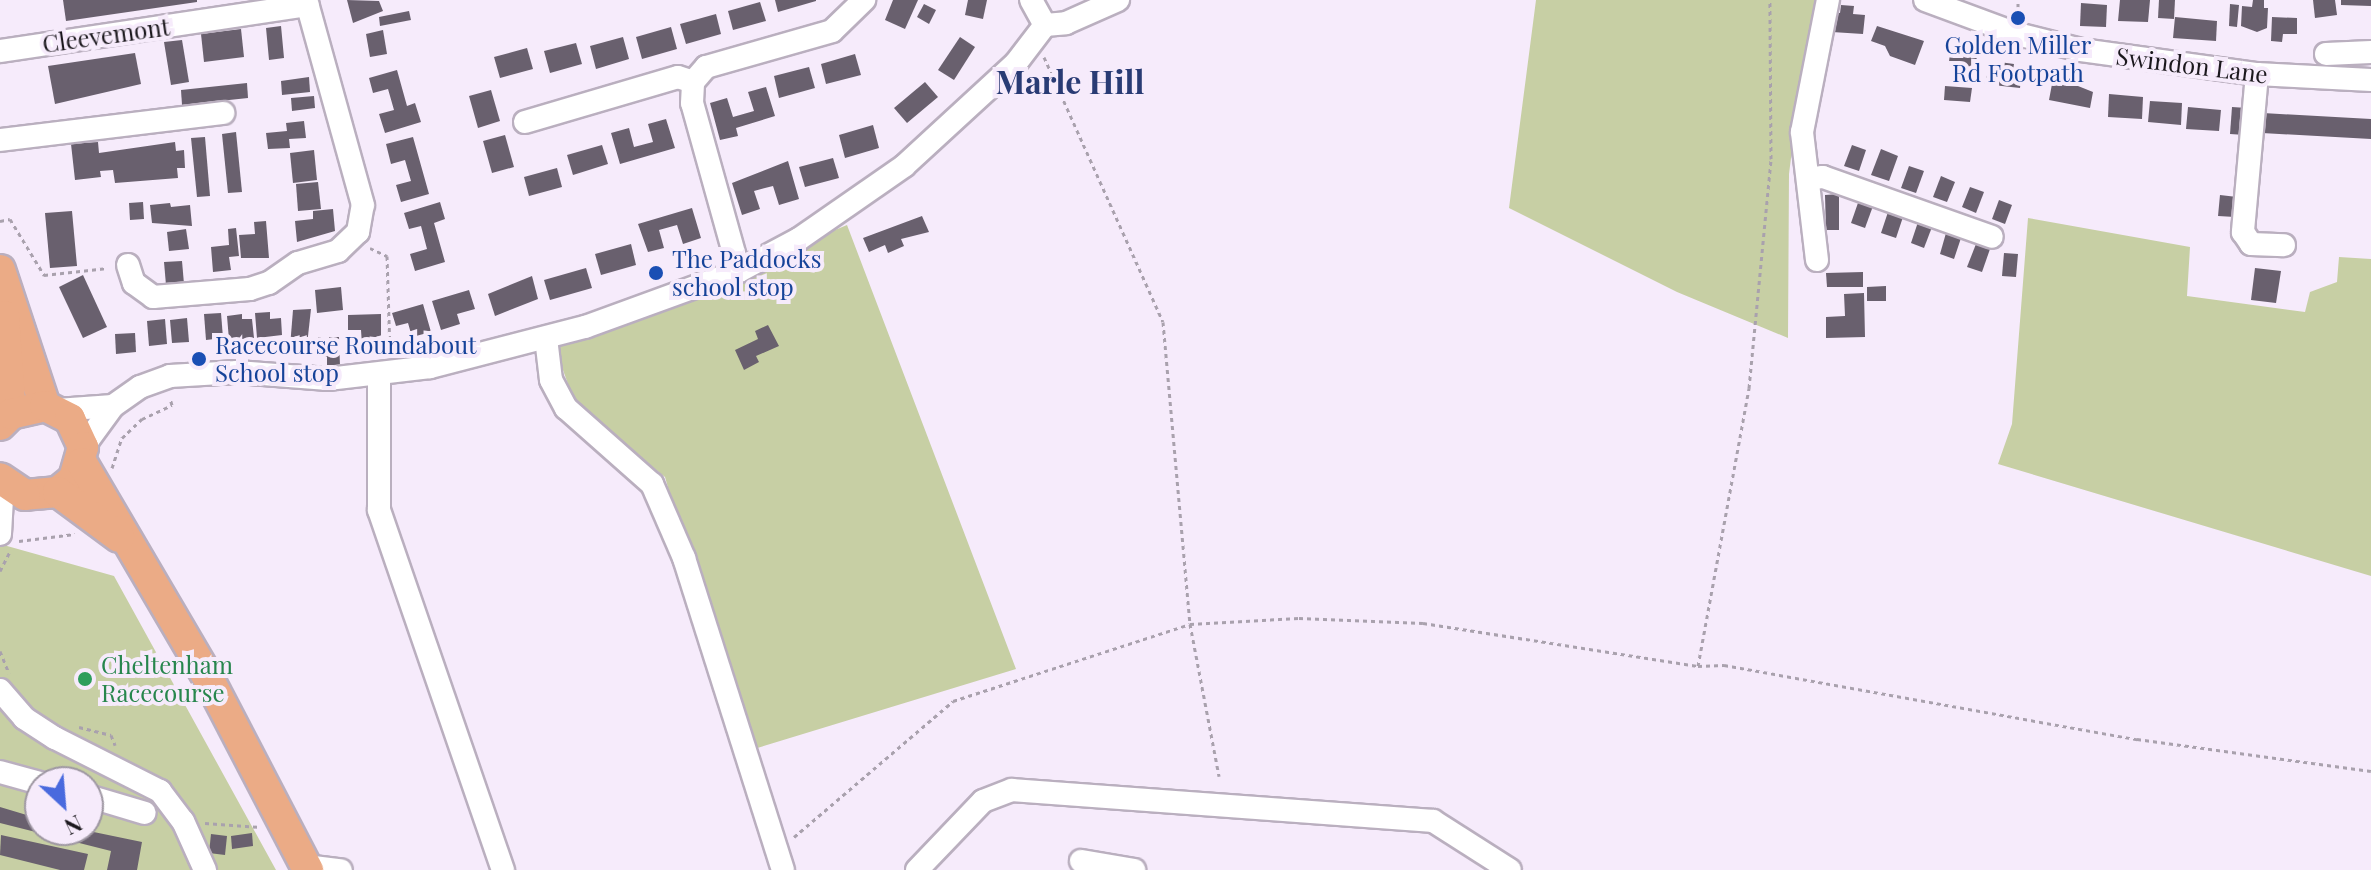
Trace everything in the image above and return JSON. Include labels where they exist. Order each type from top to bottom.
[{"type":"main road","points":[[0,272],[51,408],[77,427],[83,455],[130,545],[206,674],[307,868]]},
{"type":"main road","points":[[0,272],[5,420],[51,408]]},
{"type":"main road","points":[[47,495],[83,455]]},
{"type":"main road","points":[[1,479],[47,495],[130,545]]},
{"type":"street","points":[[739,271],[692,103],[693,82],[706,67],[832,31],[864,0]]},
{"type":"street","points":[[1031,0],[1041,32]]},
{"type":"street","points":[[83,455],[113,406],[140,387],[184,374],[328,379],[385,374],[546,338],[739,271],[799,239],[904,166],[1041,32],[1118,0]]},
{"type":"street","points":[[1817,260],[1802,132],[1828,0]]},
{"type":"street","name":"Swindon Lane","points":[[1925,0],[2017,34],[2081,50],[2257,74],[2371,80]]},
{"type":"street","points":[[128,265],[134,283],[153,297],[250,289],[352,240],[363,205],[307,2]]},
{"type":"street","name":"Cleevemont","points":[[0,51],[307,2]]},
{"type":"street","points":[[2326,54],[2359,46]]},
{"type":"street","points":[[2257,74],[2243,232],[2251,244],[2284,245]]},
{"type":"street","points":[[525,122],[678,77],[693,82]]},
{"type":"street","points":[[0,140],[223,113]]},
{"type":"street","points":[[1808,179],[1823,177],[1992,237]]},
{"type":"street","points":[[546,338],[551,380],[566,408],[652,484],[684,558],[780,861]]},
{"type":"street","points":[[385,374],[379,510],[503,870]]},
{"type":"street","points":[[51,408],[113,406]]},
{"type":"street","points":[[1,479],[5,536]]},
{"type":"street","points":[[5,536],[47,495]]},
{"type":"street","points":[[0,690],[24,718],[55,738],[123,768],[160,791],[183,821],[205,870]]},
{"type":"street","points":[[0,772],[24,779]]},
{"type":"street","points":[[917,870],[983,801],[1012,790],[1433,821],[1510,870]]},
{"type":"street","points":[[104,801],[145,813]]},
{"type":"street","points":[[1081,861],[1134,870]]},
{"type":"street","points":[[307,868],[341,870]]},
{"type":"path","points":[[1698,666],[1749,388],[1771,159],[1770,0]]},
{"type":"path","points":[[1041,32],[1163,322],[1190,624],[1219,776]]},
{"type":"path","points":[[0,221],[10,219],[44,275],[128,265]]},
{"type":"path","points":[[352,240],[387,256],[385,374]]},
{"type":"path","points":[[0,571],[5,536],[74,534],[82,539]]},
{"type":"path","points":[[780,861],[953,701],[1190,624],[1299,618],[1423,623],[1698,666],[1762,670],[2137,739],[2371,771]]},
{"type":"path","points":[[261,814],[269,828]]},
{"type":"green space","points":[[1536,0],[1819,0],[1801,78],[1789,174],[1788,338],[1677,292],[1509,208]]},
{"type":"green space","points":[[2028,218],[2190,247],[2187,296],[2305,312],[2310,292],[2337,282],[2339,257],[2371,259],[2371,576],[1998,464],[2012,424]]},
{"type":"green space","points":[[847,225],[1016,669],[744,752],[665,477],[576,406],[555,348]]},
{"type":"green space","name":"Cheltenham Racecourse","points":[[0,544],[114,576],[276,870],[0,870]]},
{"type":"building","points":[[63,0],[197,0],[197,2],[66,21]]},
{"type":"building","points":[[347,0],[379,1],[383,11],[353,23]]},
{"type":"building","points":[[775,0],[816,0],[816,1],[778,12]]},
{"type":"building","points":[[893,0],[918,0],[905,29],[885,20]]},
{"type":"building","points":[[968,0],[987,0],[983,19],[965,15]]},
{"type":"building","points":[[2120,0],[2150,0],[2148,22],[2118,21]]},
{"type":"building","points":[[2159,0],[2175,0],[2174,19],[2158,18]]},
{"type":"building","points":[[2253,0],[2264,0],[2264,8],[2268,8],[2267,28],[2257,32],[2241,26],[2242,6],[2252,7]]},
{"type":"building","points":[[2313,0],[2335,0],[2337,15],[2315,18]]},
{"type":"building","points":[[2341,0],[2371,0],[2371,6],[2341,5]]},
{"type":"building","points":[[760,2],[766,21],[733,30],[728,11]]},
{"type":"building","points":[[2081,3],[2107,5],[2106,27],[2080,26]]},
{"type":"building","points":[[924,4],[936,10],[929,24],[917,17]]},
{"type":"building","points":[[2230,4],[2239,5],[2237,27],[2229,26]]},
{"type":"building","points":[[1841,5],[1854,6],[1853,14],[1865,15],[1863,34],[1832,32],[1833,12],[1840,13]]},
{"type":"building","points":[[409,11],[411,20],[380,26],[379,17]]},
{"type":"building","points":[[716,14],[721,34],[686,44],[680,24]]},
{"type":"building","points":[[2175,17],[2217,21],[2216,41],[2173,38]]},
{"type":"building","points":[[2272,17],[2297,18],[2297,34],[2283,34],[2282,42],[2271,41]]},
{"type":"building","points":[[281,26],[284,58],[269,60],[266,28]]},
{"type":"building","points":[[1877,26],[1924,41],[1915,65],[1890,56],[1885,46],[1871,41]]},
{"type":"building","points":[[671,27],[677,49],[642,59],[636,37]]},
{"type":"building","points":[[241,29],[244,57],[204,62],[201,34]]},
{"type":"building","points":[[383,30],[387,54],[370,57],[366,34]]},
{"type":"building","points":[[623,37],[629,59],[596,69],[590,46]]},
{"type":"building","points":[[960,37],[975,47],[954,80],[938,70]]},
{"type":"building","points":[[182,40],[189,82],[171,85],[164,42]]},
{"type":"building","points":[[576,43],[582,64],[550,73],[544,51]]},
{"type":"building","points":[[527,48],[533,69],[500,78],[494,57]]},
{"type":"building","points":[[1963,48],[1973,52],[1977,62],[1973,72],[1963,76],[1953,72],[1949,62],[1953,52]]},
{"type":"building","points":[[135,53],[141,84],[55,104],[48,66]]},
{"type":"building","points":[[855,54],[861,75],[826,84],[821,64]]},
{"type":"building","points":[[1992,61],[2014,64],[2013,70],[2022,71],[2020,88],[1984,84]]},
{"type":"building","points":[[809,67],[815,88],[779,98],[774,76]]},
{"type":"building","points":[[397,70],[407,106],[415,103],[421,122],[385,133],[379,114],[394,110],[388,89],[373,93],[369,78]]},
{"type":"building","points":[[309,77],[310,92],[282,95],[281,81]]},
{"type":"building","points":[[2063,80],[2093,92],[2090,108],[2049,100],[2052,84],[2062,86]]},
{"type":"building","points":[[925,82],[938,97],[907,123],[894,108]]},
{"type":"building","points":[[247,83],[248,98],[182,105],[181,90]]},
{"type":"building","points":[[1945,86],[1972,88],[1970,102],[1944,100]]},
{"type":"building","points":[[766,87],[775,116],[736,128],[738,136],[720,140],[710,103],[727,98],[733,117],[754,111],[748,92]]},
{"type":"building","points":[[491,90],[500,121],[478,128],[469,96]]},
{"type":"building","points":[[2109,94],[2143,97],[2142,119],[2108,117]]},
{"type":"building","points":[[314,96],[315,108],[292,111],[291,98]]},
{"type":"building","points":[[2150,101],[2182,103],[2181,125],[2148,122]]},
{"type":"building","points":[[2188,107],[2221,110],[2219,131],[2186,129]]},
{"type":"building","points":[[2232,107],[2247,108],[2245,135],[2230,134]]},
{"type":"building","points":[[2263,113],[2371,119],[2371,139],[2262,133]]},
{"type":"building","points":[[666,119],[675,148],[620,164],[611,133],[629,128],[634,147],[653,142],[648,124]]},
{"type":"building","points":[[304,121],[306,138],[289,139],[290,148],[268,149],[266,133],[287,131],[286,123]]},
{"type":"building","points":[[873,125],[879,148],[845,158],[839,135]]},
{"type":"building","points":[[236,132],[242,192],[228,193],[222,134]]},
{"type":"building","points":[[505,135],[514,167],[492,173],[483,141]]},
{"type":"building","points":[[205,137],[210,196],[197,197],[191,138]]},
{"type":"building","points":[[413,137],[429,194],[401,202],[396,185],[411,181],[405,160],[391,164],[386,144]]},
{"type":"building","points":[[98,142],[99,153],[175,142],[176,151],[184,150],[185,168],[177,168],[178,178],[115,183],[113,170],[100,171],[101,177],[75,180],[71,144]]},
{"type":"building","points":[[602,145],[608,164],[573,175],[567,155]]},
{"type":"building","points":[[1852,145],[1866,150],[1859,171],[1844,166]]},
{"type":"building","points":[[1881,149],[1898,156],[1889,181],[1871,175]]},
{"type":"building","points":[[314,150],[317,180],[293,183],[290,153]]},
{"type":"building","points":[[833,158],[839,178],[805,187],[799,167]]},
{"type":"building","points":[[788,161],[799,199],[779,205],[773,186],[754,191],[760,209],[742,215],[732,183]]},
{"type":"building","points":[[1909,166],[1924,171],[1916,193],[1901,188]]},
{"type":"building","points":[[557,168],[562,187],[529,196],[524,177]]},
{"type":"building","points":[[1941,176],[1955,182],[1947,202],[1933,197]]},
{"type":"building","points":[[318,182],[321,209],[298,211],[296,184]]},
{"type":"building","points":[[1970,187],[1984,192],[1976,213],[1962,207]]},
{"type":"building","points":[[1839,194],[1839,230],[1826,230],[1825,195]]},
{"type":"building","points":[[2220,195],[2237,197],[2235,217],[2218,216]]},
{"type":"building","points":[[1859,200],[1873,206],[1865,228],[1851,223]]},
{"type":"building","points":[[1999,200],[2012,205],[2005,224],[1992,219]]},
{"type":"building","points":[[143,202],[144,219],[130,220],[129,203]]},
{"type":"building","points":[[440,202],[445,219],[434,223],[445,262],[415,271],[410,254],[427,249],[421,226],[409,229],[404,213]]},
{"type":"building","points":[[170,203],[171,207],[190,205],[192,226],[152,223],[150,205]]},
{"type":"building","points":[[692,208],[701,238],[683,244],[677,225],[659,230],[664,248],[648,252],[638,224]]},
{"type":"building","points":[[333,209],[335,231],[297,242],[295,221],[313,219],[313,211]]},
{"type":"building","points":[[72,211],[77,266],[50,268],[45,213]]},
{"type":"building","points":[[1888,212],[1903,217],[1896,238],[1881,233]]},
{"type":"building","points":[[922,216],[929,232],[901,239],[904,246],[888,253],[885,245],[869,252],[863,238]]},
{"type":"building","points":[[266,221],[269,258],[241,258],[239,235],[255,234],[254,222]]},
{"type":"building","points":[[1918,222],[1932,227],[1924,248],[1911,243]]},
{"type":"building","points":[[236,228],[239,256],[229,257],[231,270],[213,272],[211,247],[229,245],[228,229]]},
{"type":"building","points":[[186,229],[189,249],[169,251],[167,232]]},
{"type":"building","points":[[1946,233],[1961,238],[1954,259],[1940,254]]},
{"type":"building","points":[[631,244],[636,265],[601,275],[595,254]]},
{"type":"building","points":[[1976,244],[1990,249],[1982,272],[1967,267]]},
{"type":"building","points":[[2004,253],[2018,254],[2016,277],[2002,276]]},
{"type":"building","points":[[182,261],[184,284],[166,285],[164,262]]},
{"type":"building","points":[[586,268],[592,288],[550,300],[544,280]]},
{"type":"building","points":[[2255,268],[2281,271],[2276,303],[2251,300]]},
{"type":"building","points":[[1863,272],[1863,287],[1827,287],[1826,273]]},
{"type":"building","points":[[83,275],[107,327],[83,338],[59,287]]},
{"type":"building","points":[[532,276],[538,299],[495,316],[488,294]]},
{"type":"building","points":[[1886,286],[1886,301],[1867,301],[1867,287]]},
{"type":"building","points":[[341,287],[343,310],[317,313],[315,290]]},
{"type":"building","points":[[469,290],[475,309],[457,314],[460,324],[441,330],[432,301]]},
{"type":"building","points":[[1864,293],[1865,337],[1826,338],[1826,317],[1845,316],[1844,294]]},
{"type":"building","points":[[423,304],[431,332],[412,337],[408,323],[396,326],[392,313]]},
{"type":"building","points":[[311,309],[307,345],[290,347],[293,310]]},
{"type":"building","points":[[270,312],[270,319],[281,318],[282,335],[257,338],[255,313]]},
{"type":"building","points":[[221,313],[223,338],[206,340],[204,314]]},
{"type":"building","points":[[242,314],[242,319],[252,319],[254,338],[229,340],[227,316]]},
{"type":"building","points":[[381,314],[381,345],[362,345],[361,330],[348,330],[348,315]]},
{"type":"building","points":[[187,318],[189,342],[172,343],[170,320]]},
{"type":"building","points":[[165,319],[167,344],[149,346],[147,321]]},
{"type":"building","points":[[768,325],[779,346],[756,356],[759,362],[744,370],[735,350],[758,339],[755,331]]},
{"type":"building","points":[[135,333],[136,352],[116,354],[115,334]]},
{"type":"building","points":[[318,337],[339,337],[340,366],[327,366],[327,357],[318,357]]},
{"type":"building","points":[[0,807],[24,814],[24,829],[0,823]]},
{"type":"building","points":[[252,833],[253,846],[232,849],[231,836]]},
{"type":"building","points":[[104,834],[142,842],[137,870],[107,870],[111,851],[91,846],[104,846]]},
{"type":"building","points":[[211,834],[227,836],[225,855],[209,853]]},
{"type":"building","points":[[1,835],[24,840],[24,846],[51,846],[88,854],[84,870],[60,870],[0,855]]},
{"type":"place","name":"Golden Miller Rd Footpath","points":[[2018,18]]},
{"type":"place","name":"The Paddocks school stop","points":[[656,273]]},
{"type":"place","name":"Racecourse Roundabout School stop","points":[[199,359]]},
{"type":"place","name":"Cheltenham Racecourse","points":[[85,679]]},
{"type":"district","name":"Marle Hill","points":[[1070,81]]}]
